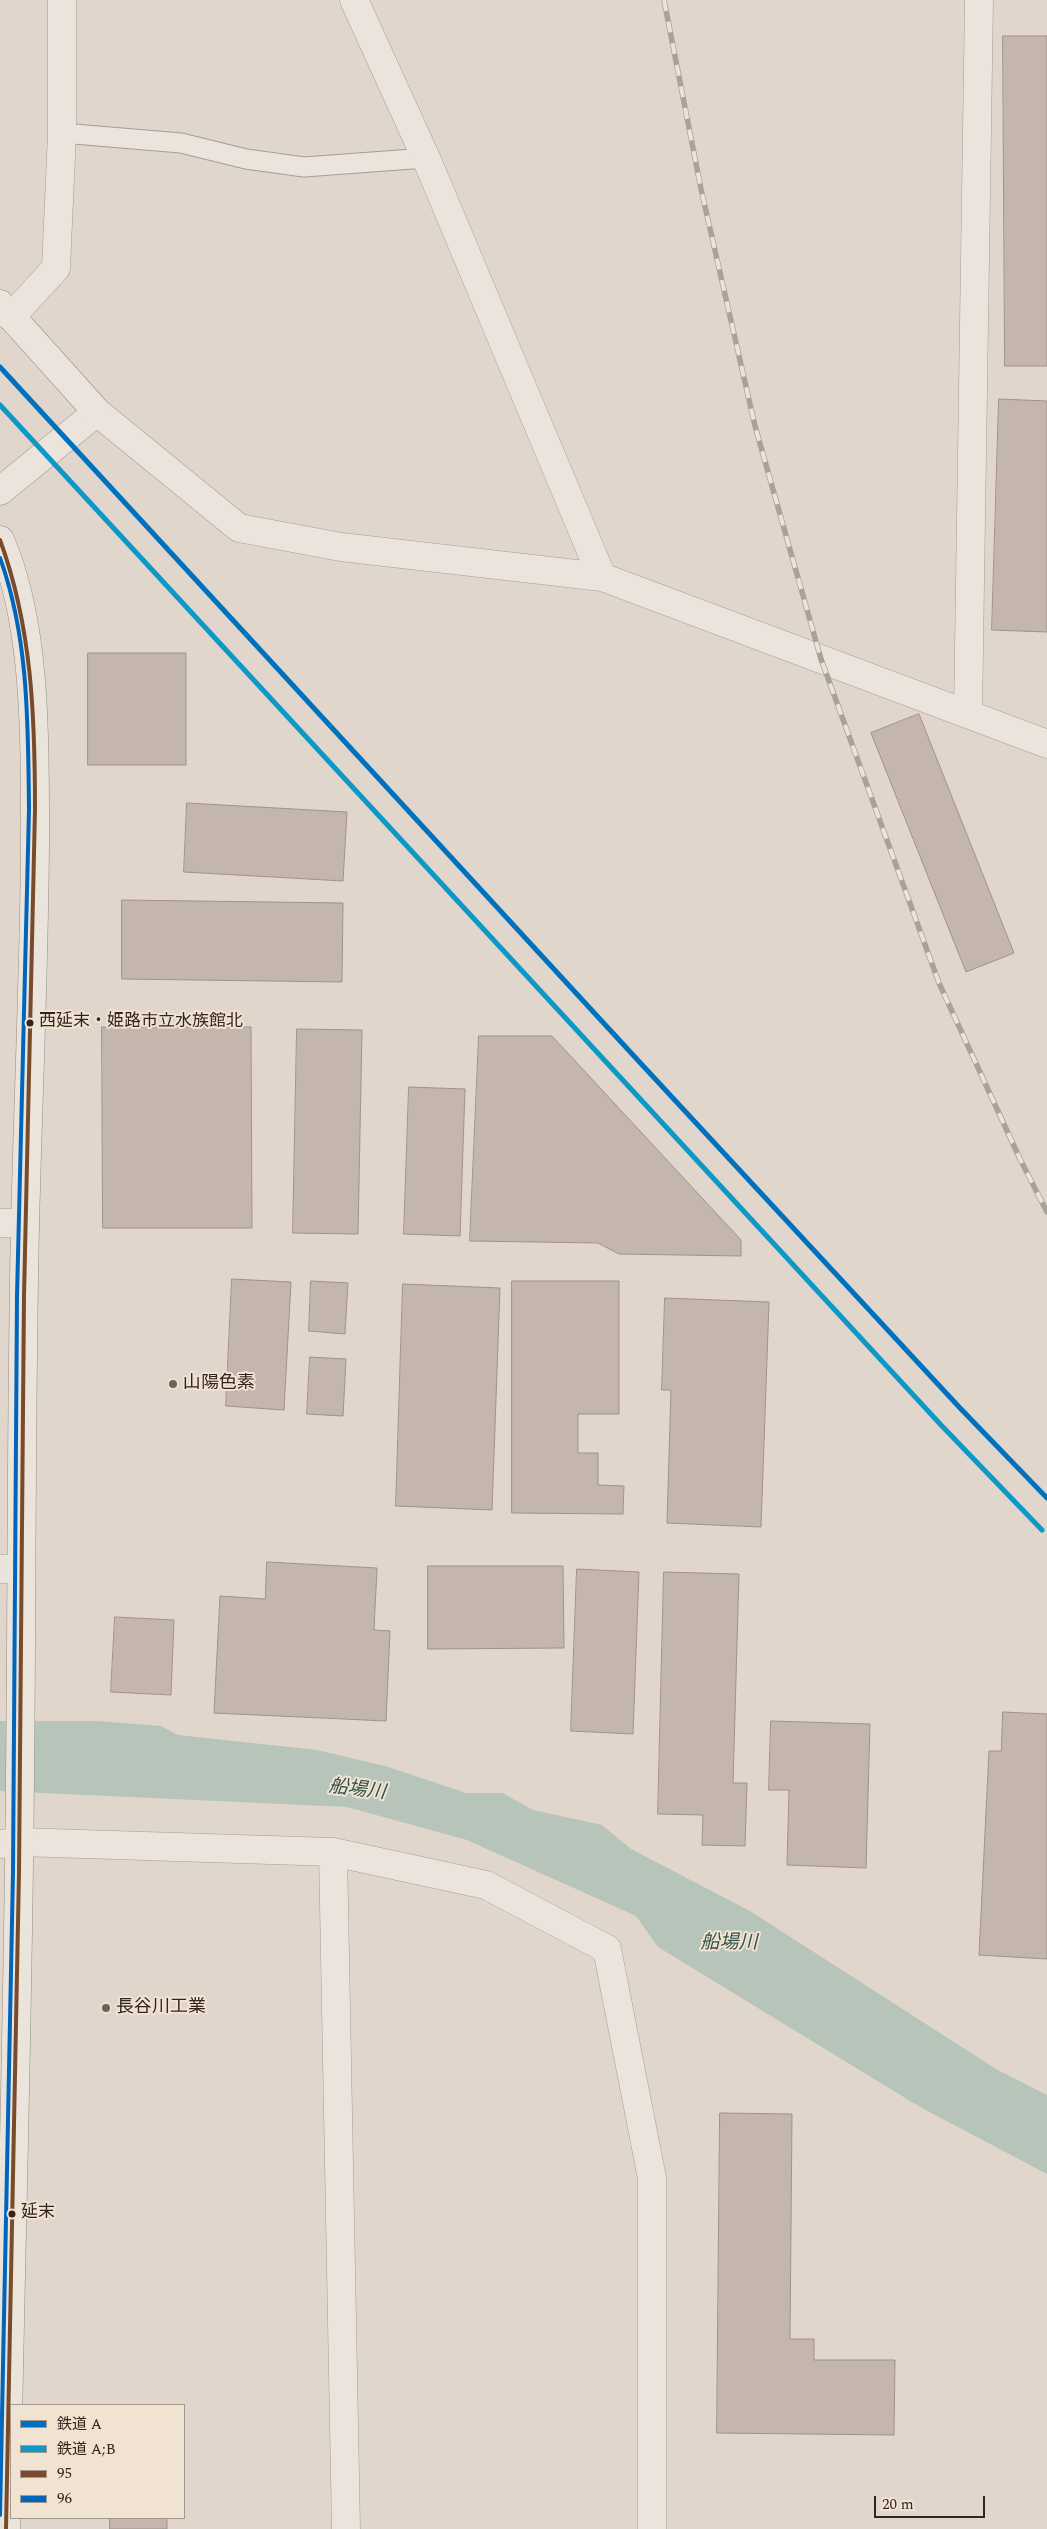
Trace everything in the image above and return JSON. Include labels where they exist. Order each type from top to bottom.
[{"type":"street","points":[[62,0],[62,133],[56,268],[6,311],[97,412],[239,528],[341,547],[602,576],[1047,744]]},
{"type":"street","points":[[354,0],[426,158],[602,576]]},
{"type":"street","points":[[968,714],[979,0]]},
{"type":"street","points":[[0,491],[97,412]]},
{"type":"street","points":[[0,540],[18,590],[32,698],[35,772],[34,959],[13,1223],[10,1569],[20,1699],[9,1843],[6,2529]]},
{"type":"street","points":[[9,1843],[333,1852],[486,1885],[607,1949],[652,2178],[652,2529]]},
{"type":"street","points":[[333,1852],[346,2529]]},
{"type":"lane","points":[[62,133],[181,143],[246,160],[304,167],[426,158]]},
{"type":"water","name":"船場川","points":[[0,1721],[97,1721],[161,1726],[178,1735],[317,1750],[385,1766],[466,1793],[502,1793],[533,1810],[602,1825],[631,1849],[750,1911],[996,2069],[1047,2095],[1047,2174],[920,2107],[658,1947],[636,1916],[467,1840],[347,1807],[0,1791]]},
{"type":"building","points":[[1003,36],[1047,36],[1047,366],[1005,366]]},
{"type":"building","points":[[999,399],[1047,401],[1047,632],[992,630]]},
{"type":"building","points":[[88,653],[186,653],[186,765],[88,765]]},
{"type":"building","points":[[919,714],[1014,953],[966,972],[871,733]]},
{"type":"building","points":[[187,803],[347,812],[343,881],[184,872]]},
{"type":"building","points":[[122,900],[343,903],[342,982],[122,979]]},
{"type":"building","points":[[102,1027],[251,1027],[252,1228],[103,1228]]},
{"type":"building","points":[[297,1029],[362,1030],[358,1234],[293,1233]]},
{"type":"building","points":[[479,1036],[552,1036],[741,1240],[741,1256],[619,1254],[598,1243],[470,1241]]},
{"type":"building","points":[[409,1087],[465,1089],[460,1236],[404,1234]]},
{"type":"building","points":[[232,1279],[291,1282],[284,1410],[226,1406]]},
{"type":"building","points":[[311,1281],[348,1283],[345,1334],[309,1331]]},
{"type":"building","points":[[512,1281],[619,1281],[619,1414],[578,1414],[578,1453],[598,1453],[598,1485],[624,1486],[623,1514],[512,1513]]},
{"type":"building","points":[[403,1284],[500,1288],[492,1510],[396,1506]]},
{"type":"building","points":[[665,1298],[769,1302],[761,1527],[667,1523],[671,1390],[662,1390]]},
{"type":"building","points":[[310,1357],[346,1359],[343,1416],[307,1414]]},
{"type":"building","points":[[267,1562],[377,1568],[374,1630],[390,1631],[386,1721],[214,1713],[220,1596],[265,1599]]},
{"type":"building","points":[[428,1566],[563,1566],[564,1648],[428,1649]]},
{"type":"building","points":[[577,1569],[639,1572],[633,1734],[571,1731]]},
{"type":"building","points":[[664,1572],[739,1574],[733,1783],[747,1783],[745,1846],[702,1845],[703,1815],[658,1814]]},
{"type":"building","points":[[115,1617],[174,1620],[171,1695],[111,1692]]},
{"type":"building","points":[[1003,1712],[1047,1714],[1047,1959],[979,1955],[989,1751],[1001,1751]]},
{"type":"building","points":[[771,1721],[870,1724],[866,1868],[787,1865],[789,1790],[769,1790]]},
{"type":"building","points":[[720,2113],[792,2114],[790,2339],[814,2339],[814,2360],[895,2360],[894,2435],[717,2433]]},
{"type":"building","points":[[110,2519],[167,2519],[167,2529],[110,2529]]},
{"type":"railway","points":[[664,0],[701,189],[755,426],[821,659],[939,983],[1020,1159],[1047,1212]]},
{"type":"rail line","name":"A","points":[[0,367],[633,1055],[960,1408],[1047,1498]]},
{"type":"rail line","name":"A;B","points":[[0,405],[941,1425],[1042,1530]]},
{"type":"transit line","name":"95","points":[[0,540],[19,606],[30,673],[34,740],[35,809],[24,1296],[19,1872],[6,2529]]},
{"type":"transit line","name":"96","points":[[0,558],[10,588],[22,651],[27,714],[29,809],[17,1296],[13,1872],[0,2515]]},
{"type":"place","name":"西延末・姫路市立水族館北","points":[[30,1023]]},
{"type":"place","name":"山陽色素","points":[[173,1384]]},
{"type":"place","name":"長谷川工業","points":[[106,2008]]},
{"type":"place","name":"延末","points":[[12,2214]]}]
